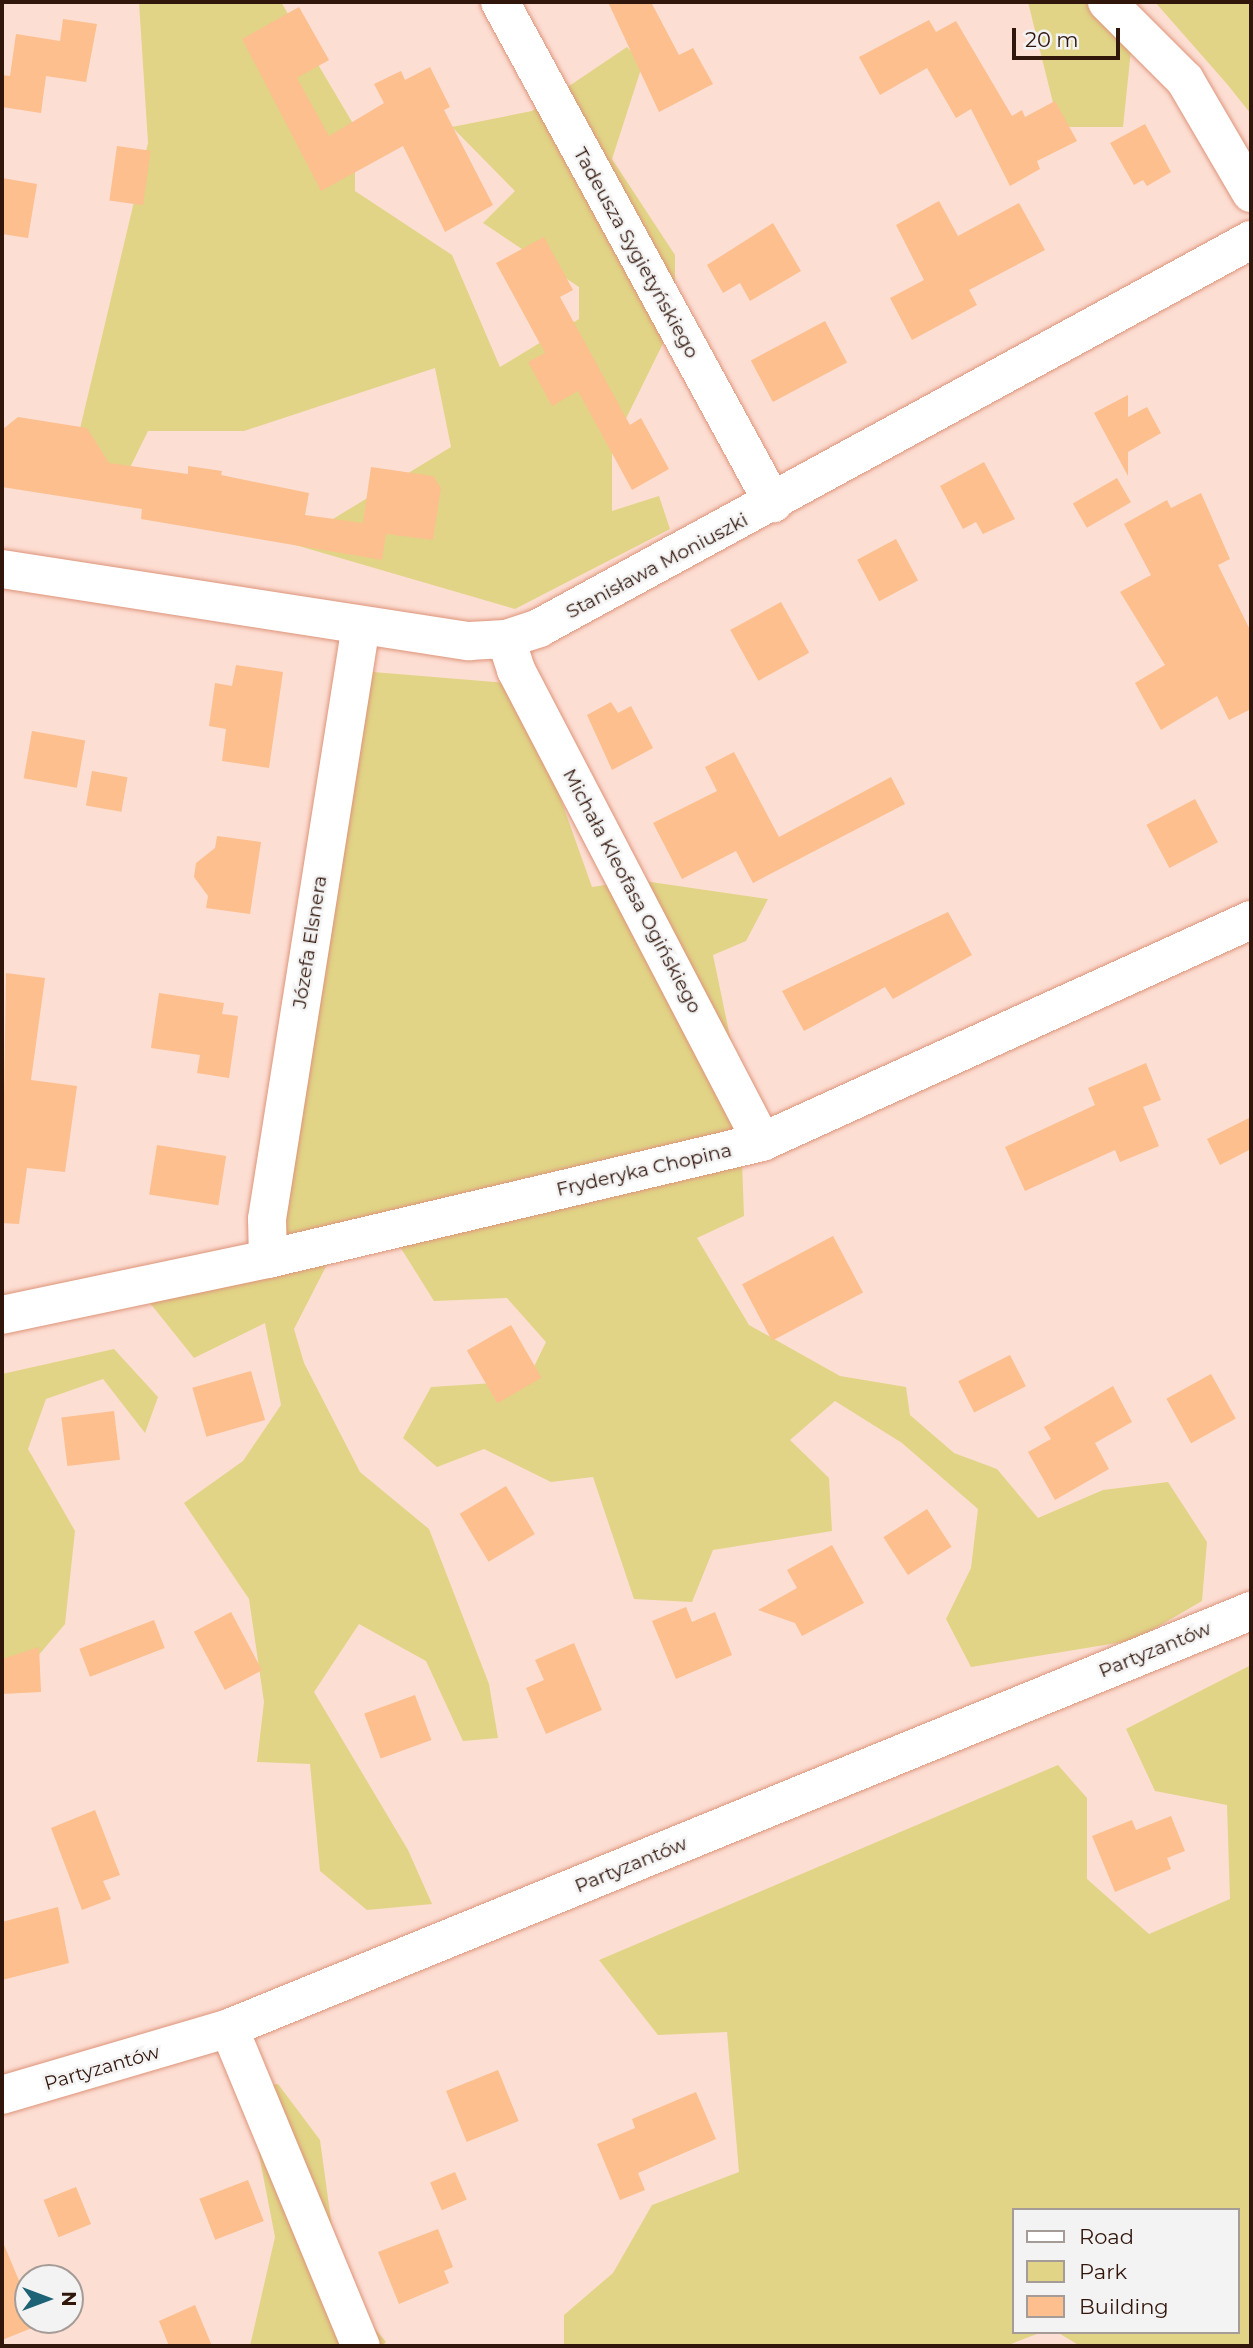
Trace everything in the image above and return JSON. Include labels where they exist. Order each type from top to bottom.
[{"type":"street","name":"Tadeusza Sygietyńskiego","points":[[500,2],[773,503]]},
{"type":"street","points":[[1107,2],[1185,80],[1251,193]]},
{"type":"street","name":"Stanisława Moniuszki","points":[[2,569],[469,641],[506,639],[540,628],[1251,240]]},
{"type":"street","name":"Józefa Elsnera","points":[[268,1259],[267,1219],[361,625]]},
{"type":"street","name":"Michała Kleofasa Ogińskiego","points":[[506,639],[516,670],[762,1142]]},
{"type":"street","name":"Fryderyka Chopina","points":[[2,1315],[268,1259],[762,1142],[1251,920]]},
{"type":"street","name":"Partyzantów","points":[[2,2095],[229,2028],[1251,1611]]},
{"type":"street","points":[[229,2028],[361,2346]]},
{"type":"green space","points":[[139,2],[281,2],[355,127],[355,191],[452,255],[500,367],[579,319],[579,287],[483,223],[515,191],[452,127],[532,111],[627,47],[643,63],[612,159],[675,255],[675,319],[612,447],[612,511],[659,496],[670,529],[515,609],[292,544],[451,447],[435,368],[244,431],[148,431],[116,496],[68,479],[148,143]]},
{"type":"green space","points":[[1028,2],[1136,2],[1123,127],[1059,127]]},
{"type":"green space","points":[[1155,2],[1251,2],[1251,114],[1227,84]]},
{"type":"green space","points":[[361,671],[520,684],[592,887],[637,880],[768,899],[746,941],[713,955],[739,1080],[744,1216],[697,1238],[749,1325],[840,1376],[906,1387],[910,1415],[954,1453],[997,1469],[1038,1518],[1103,1490],[1168,1482],[1207,1542],[1202,1601],[1135,1640],[971,1667],[946,1619],[971,1568],[978,1509],[902,1443],[835,1401],[790,1440],[829,1478],[832,1531],[713,1550],[692,1602],[634,1599],[593,1477],[551,1482],[484,1449],[437,1467],[403,1438],[431,1387],[527,1381],[546,1342],[507,1298],[434,1301],[392,1234],[339,1241],[294,1329],[304,1363],[360,1472],[429,1529],[489,1684],[498,1738],[463,1741],[426,1661],[359,1624],[314,1692],[408,1850],[432,1904],[367,1910],[320,1871],[310,1764],[257,1762],[264,1702],[249,1599],[184,1503],[243,1461],[281,1405],[265,1323],[194,1358],[142,1293],[265,1244]]},
{"type":"green space","points":[[114,1349],[158,1397],[145,1433],[103,1379],[46,1399],[28,1449],[75,1531],[65,1624],[10,1689],[2,1689],[2,1374]]},
{"type":"green space","points":[[1251,1665],[1251,2346],[1080,2346],[1060,2334],[1239,2334],[1239,2208],[1012,2208],[1012,2334],[1037,2334],[1006,2346],[564,2346],[564,2315],[613,2273],[652,2205],[739,2172],[727,2032],[658,2035],[599,1960],[1058,1765],[1087,1798],[1087,1879],[1149,1934],[1230,1899],[1227,1805],[1155,1791],[1126,1729]]},
{"type":"green space","points":[[278,2084],[320,2140],[340,2286],[386,2342],[382,2346],[250,2346],[275,2237],[246,2088]]},
{"type":"building","points":[[608,2],[651,2],[679,55],[693,48],[713,84],[659,112]]},
{"type":"building","points":[[299,7],[329,60],[297,78],[329,136],[384,103],[374,84],[401,71],[405,80],[430,67],[450,107],[444,110],[493,205],[445,232],[403,146],[321,191],[242,39]]},
{"type":"building","points":[[63,19],[97,24],[86,82],[46,76],[41,113],[2,107],[2,75],[10,76],[16,34],[60,41]]},
{"type":"building","points":[[929,20],[936,32],[956,21],[1012,116],[1022,110],[1025,117],[1055,101],[1077,141],[1037,161],[1040,169],[1010,186],[971,109],[956,118],[927,68],[880,95],[859,57]]},
{"type":"building","points":[[1145,124],[1171,172],[1147,186],[1143,180],[1134,185],[1110,143]]},
{"type":"building","points":[[117,146],[151,151],[143,205],[109,200]]},
{"type":"building","points":[[2,178],[37,184],[28,238],[2,234]]},
{"type":"building","points":[[939,201],[958,236],[1019,203],[1045,250],[969,290],[977,305],[912,340],[890,298],[924,280],[896,225]]},
{"type":"building","points":[[773,223],[801,271],[750,301],[740,283],[723,293],[707,265]]},
{"type":"building","points":[[544,237],[573,290],[560,297],[630,425],[641,418],[669,469],[632,490],[578,391],[552,406],[528,362],[545,353],[496,263]]},
{"type":"building","points":[[825,321],[847,362],[773,402],[751,360]]},
{"type":"building","points":[[1128,395],[1128,417],[1147,407],[1161,433],[1128,452],[1128,476],[1094,413]]},
{"type":"building","points":[[18,417],[87,428],[109,463],[188,474],[188,466],[222,471],[221,475],[309,493],[305,515],[363,523],[371,467],[433,476],[441,488],[433,540],[386,534],[382,560],[141,519],[142,509],[2,487],[3,429]]},
{"type":"building","points":[[984,462],[1015,519],[983,534],[976,522],[963,529],[940,486]]},
{"type":"building","points":[[1117,478],[1131,502],[1087,528],[1073,504]]},
{"type":"building","points":[[1201,493],[1230,559],[1218,565],[1251,632],[1251,709],[1229,720],[1217,696],[1161,730],[1135,683],[1165,665],[1120,592],[1151,575],[1124,524],[1167,500],[1171,508]]},
{"type":"building","points":[[896,539],[918,580],[879,601],[857,560]]},
{"type":"building","points":[[781,602],[809,653],[758,681],[730,630]]},
{"type":"building","points":[[236,665],[283,672],[269,768],[222,761],[226,729],[209,726],[215,683],[232,686]]},
{"type":"building","points":[[611,702],[618,713],[631,706],[653,748],[612,770],[587,715]]},
{"type":"building","points":[[32,731],[85,740],[77,788],[24,778]]},
{"type":"building","points":[[734,752],[779,837],[891,777],[905,804],[753,883],[736,851],[682,879],[653,823],[717,791],[705,767]]},
{"type":"building","points":[[92,771],[127,777],[121,812],[86,805]]},
{"type":"building","points":[[1195,799],[1218,842],[1169,868],[1146,825]]},
{"type":"building","points":[[217,836],[261,842],[250,914],[206,908],[208,896],[194,877],[196,863],[215,848]]},
{"type":"building","points":[[948,912],[972,955],[893,999],[885,987],[804,1031],[782,991]]},
{"type":"building","points":[[6,973],[45,978],[31,1080],[77,1086],[65,1172],[27,1168],[19,1224],[2,1223]]},
{"type":"building","points":[[159,993],[224,1003],[222,1014],[238,1016],[229,1078],[197,1073],[200,1055],[151,1048]]},
{"type":"building","points":[[1146,1063],[1161,1100],[1143,1107],[1159,1146],[1120,1162],[1115,1150],[1025,1191],[1005,1147],[1095,1105],[1088,1088]]},
{"type":"building","points":[[1251,1117],[1251,1149],[1220,1165],[1207,1139]]},
{"type":"building","points":[[157,1145],[226,1156],[218,1205],[149,1194]]},
{"type":"building","points":[[833,1236],[863,1293],[772,1341],[742,1284]]},
{"type":"building","points":[[511,1325],[542,1378],[497,1403],[467,1350]]},
{"type":"building","points":[[1010,1355],[1026,1386],[974,1413],[958,1381]]},
{"type":"building","points":[[251,1371],[265,1420],[206,1437],[192,1388]]},
{"type":"building","points":[[1211,1374],[1236,1419],[1191,1443],[1166,1399]]},
{"type":"building","points":[[1113,1386],[1132,1422],[1095,1443],[1109,1469],[1055,1500],[1028,1452],[1051,1439],[1044,1427]]},
{"type":"building","points":[[114,1411],[120,1460],[67,1466],[61,1417]]},
{"type":"building","points":[[506,1486],[535,1534],[489,1562],[460,1514]]},
{"type":"building","points":[[927,1509],[952,1547],[908,1575],[883,1537]]},
{"type":"building","points":[[832,1545],[864,1603],[802,1636],[795,1623],[758,1610],[797,1588],[787,1570]]},
{"type":"building","points":[[686,1607],[692,1622],[715,1612],[732,1655],[676,1679],[652,1621]]},
{"type":"building","points":[[231,1612],[262,1670],[225,1690],[194,1632]]},
{"type":"building","points":[[154,1620],[165,1648],[90,1677],[79,1649]]},
{"type":"building","points":[[574,1643],[602,1710],[546,1734],[526,1688],[544,1680],[535,1660]]},
{"type":"building","points":[[39,1647],[41,1692],[2,1694],[2,1659]]},
{"type":"building","points":[[415,1695],[431,1740],[381,1759],[364,1713]]},
{"type":"building","points":[[95,1810],[120,1875],[103,1881],[111,1899],[82,1910],[51,1828]]},
{"type":"building","points":[[1171,1816],[1185,1851],[1167,1858],[1171,1869],[1115,1892],[1092,1836],[1132,1820],[1136,1830]]},
{"type":"building","points":[[58,1907],[69,1963],[2,1980],[2,1922]]},
{"type":"building","points":[[498,2070],[519,2121],[467,2142],[446,2091]]},
{"type":"building","points":[[696,2092],[716,2139],[638,2173],[645,2190],[620,2200],[597,2144],[635,2128],[632,2119]]},
{"type":"building","points":[[455,2172],[467,2200],[442,2210],[430,2183]]},
{"type":"building","points":[[248,2180],[264,2221],[215,2240],[199,2199]]},
{"type":"building","points":[[76,2187],[91,2224],[59,2237],[44,2200]]},
{"type":"building","points":[[438,2229],[453,2267],[444,2271],[449,2283],[399,2304],[378,2252]]},
{"type":"building","points":[[2,2240],[14,2269],[14,2334],[17,2334],[2,2340]]},
{"type":"building","points":[[195,2305],[212,2346],[169,2346],[159,2321]]}]
